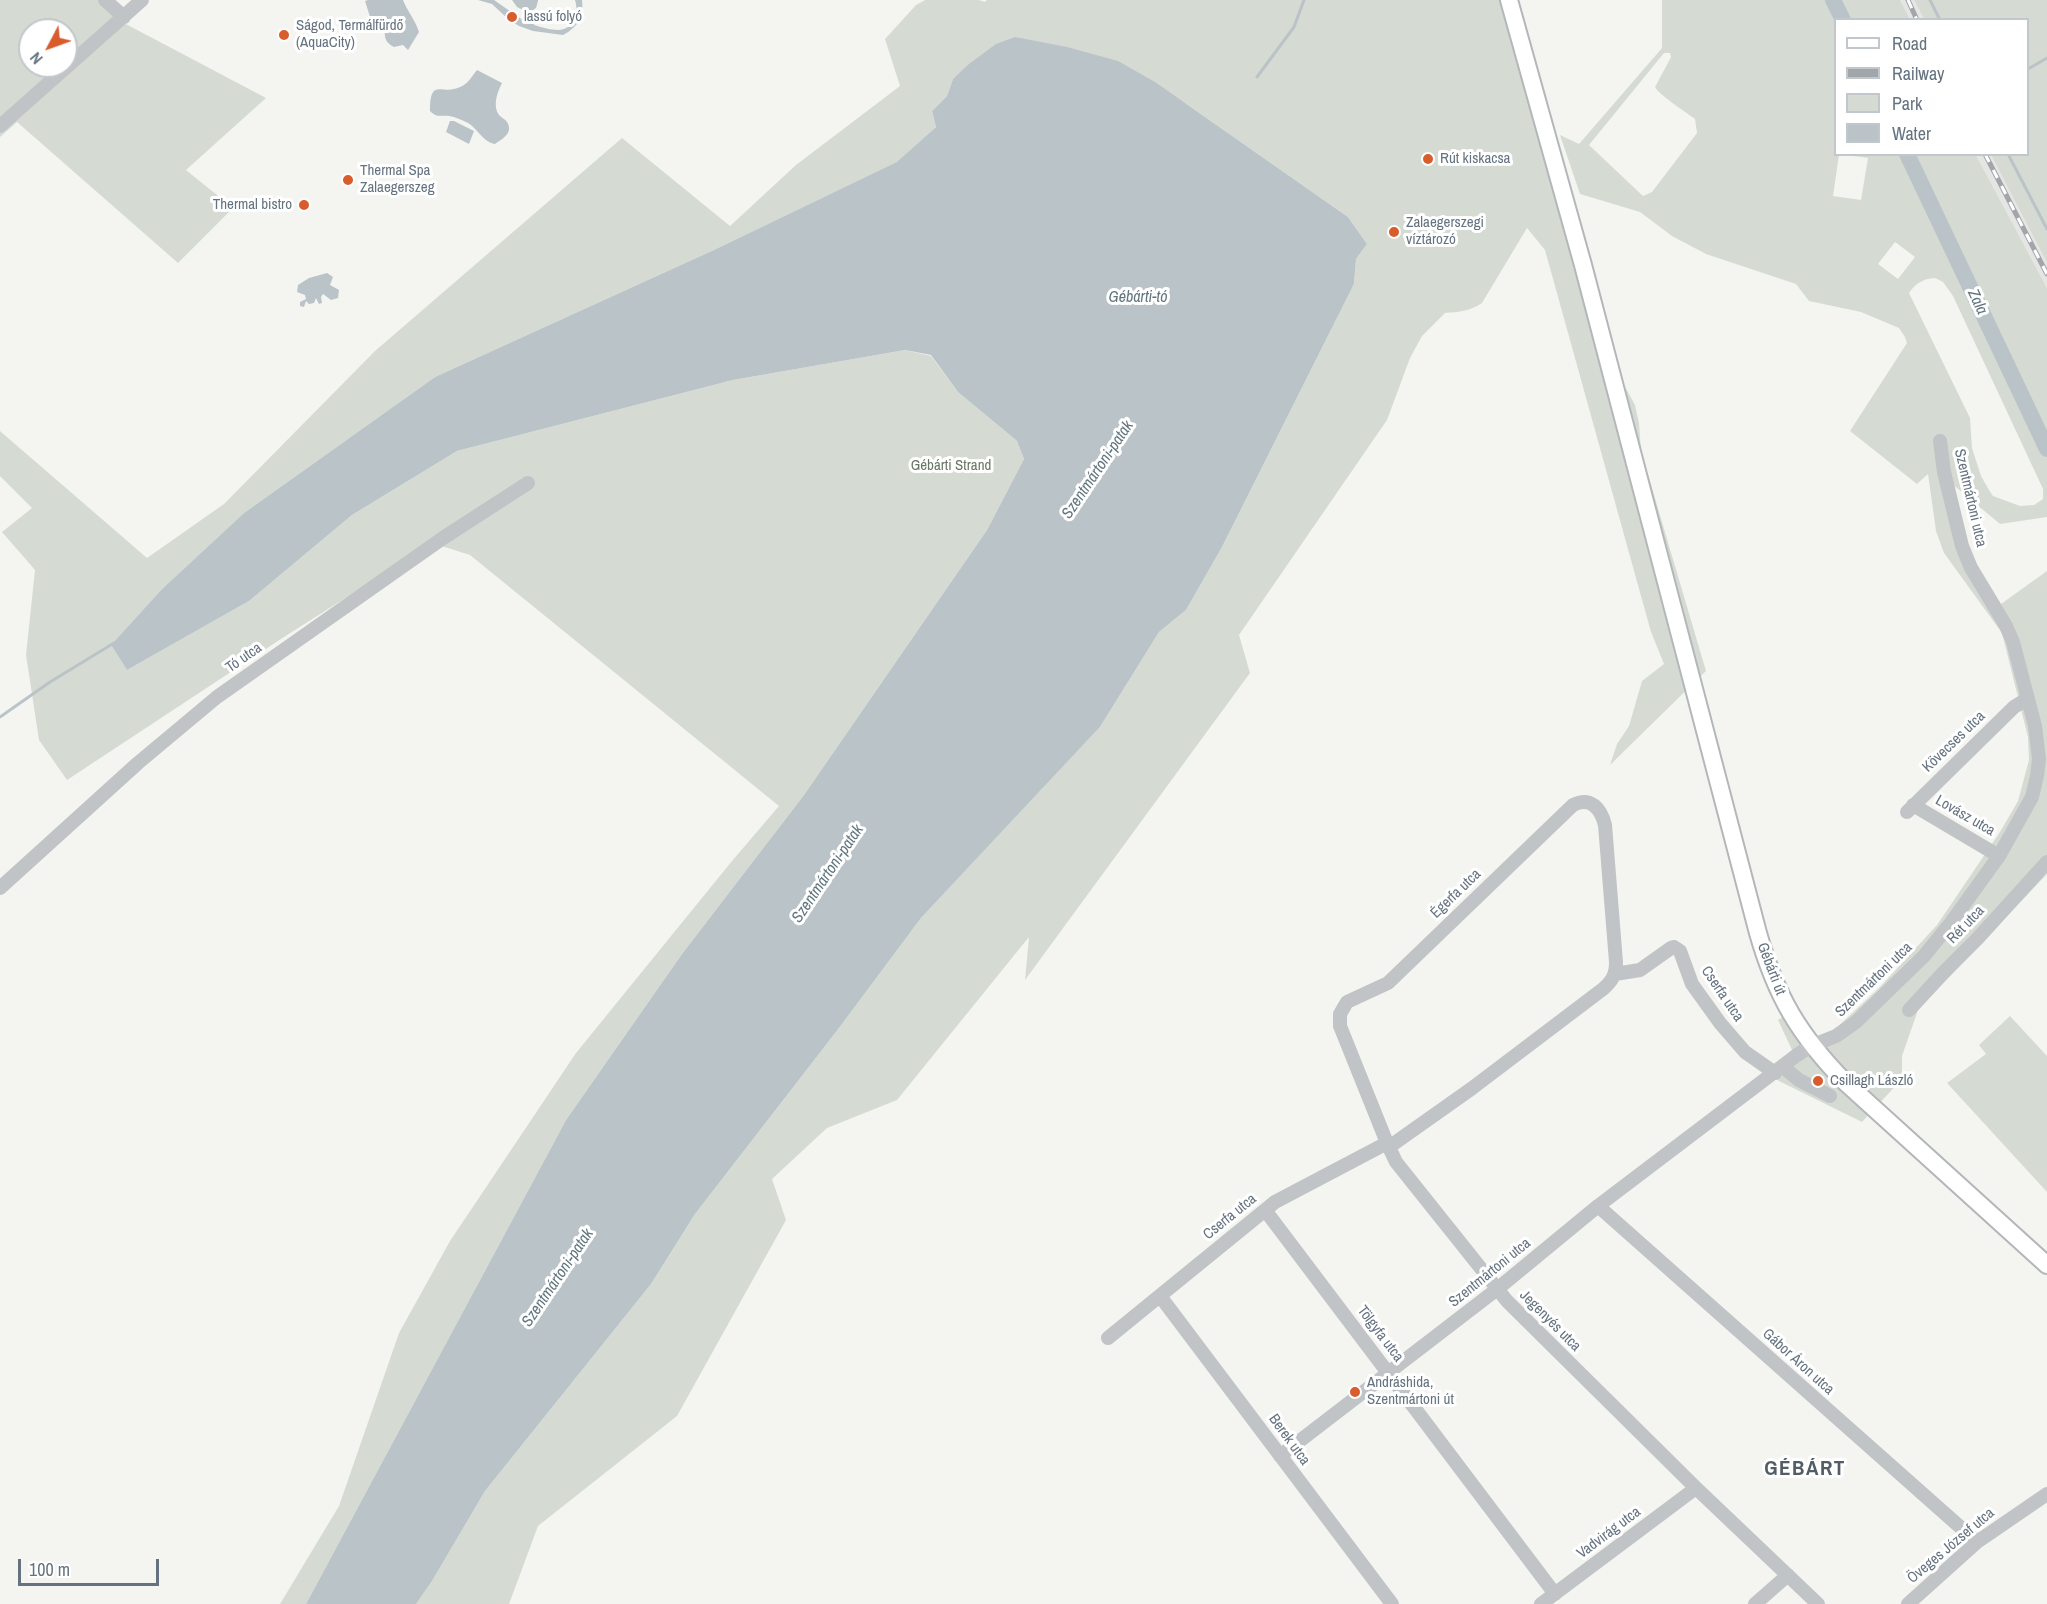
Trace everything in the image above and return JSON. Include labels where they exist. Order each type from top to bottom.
[{"type":"main road","name":"Gébárti út","points":[[1509,0],[1574,233],[1765,960],[1784,1003],[1811,1046],[1845,1082],[2047,1266]]},
{"type":"street","points":[[105,0],[124,17]]},
{"type":"street","points":[[0,126],[142,0]]},
{"type":"street","name":"Szentmártoni utca","points":[[1280,1456],[1496,1290],[1598,1206],[1811,1046],[1836,1036],[1856,1022],[1924,956],[1999,856],[2032,797],[2037,776],[2038,746],[2013,642],[2006,626],[1971,568],[1962,546],[1944,472],[1940,441]]},
{"type":"street","name":"Tó utca","points":[[0,888],[138,763],[217,697],[434,545],[528,483]]},
{"type":"street","name":"Kövecses utca","points":[[1910,809],[2014,707],[2028,699]]},
{"type":"street","name":"Égerfa utca","points":[[1342,1007],[1351,999],[1388,983],[1567,810],[1578,803],[1590,802],[1600,812],[1605,825],[1615,974]]},
{"type":"street","name":"Lovász utca","points":[[1910,809],[1999,856]]},
{"type":"street","name":"Rét utca","points":[[1909,1010],[2047,862]]},
{"type":"street","name":"Cserfa utca","points":[[1108,1338],[1265,1210],[1284,1197],[1388,1145],[1453,1103],[1603,989],[1612,981],[1615,974],[1640,970],[1671,948],[1680,951],[1692,984],[1720,1023],[1745,1052],[1779,1070]]},
{"type":"street","points":[[1924,956],[1942,973]]},
{"type":"street","name":"Jegenyés utca","points":[[1342,1007],[1340,1026],[1388,1145],[1401,1169],[1496,1290],[1696,1488],[1818,1604]]},
{"type":"street","points":[[1779,1070],[1830,1096]]},
{"type":"street","name":"Gábor Áron utca","points":[[1598,1206],[1977,1542]]},
{"type":"street","name":"Tölgyfa utca","points":[[1265,1210],[1555,1594]]},
{"type":"street","name":"Berek utca","points":[[1160,1296],[1392,1604]]},
{"type":"street","name":"Vadvirág utca","points":[[1541,1604],[1696,1488]]},
{"type":"street","name":"Öveges József utca","points":[[1908,1604],[1977,1542],[2047,1494]]},
{"type":"street","points":[[1755,1604],[1788,1575]]},
{"type":"shaded area","points":[[1900,0],[1914,0],[1923,18],[1909,18]]},
{"type":"shaded area","points":[[1977,156],[1992,156],[2047,263],[2047,288]]},
{"type":"green space","points":[[0,0],[113,0],[124,23],[266,98],[186,170],[233,208],[178,263],[17,122],[0,137]]},
{"type":"green space","name":"Gébárti Strand","points":[[925,0],[985,2],[987,0],[1517,0],[1577,213],[1618,374],[1635,405],[1641,451],[1706,671],[1610,765],[1617,744],[1629,726],[1642,681],[1664,664],[1651,632],[1545,250],[1527,228],[1482,303],[1464,311],[1445,313],[1422,336],[1410,358],[1387,420],[1239,635],[1250,673],[1025,980],[1029,937],[897,1100],[827,1128],[772,1179],[786,1220],[677,1416],[538,1526],[509,1604],[416,1604],[485,1491],[651,1284],[695,1214],[921,918],[1100,727],[1159,632],[1186,610],[1222,547],[1354,284],[1356,259],[1367,244],[1348,217],[1185,103],[953,79],[947,96],[932,111],[936,127],[898,162],[716,249],[435,377],[244,513],[162,589],[111,645],[127,670],[249,601],[352,515],[457,451],[733,380],[905,350],[931,356],[958,392],[1017,441],[1024,459],[987,530],[804,795],[682,954],[566,1120],[306,1604],[280,1604],[339,1506],[399,1333],[450,1241],[576,1053],[779,806],[470,555],[432,543],[67,780],[39,740],[26,655],[35,570],[2,532],[32,508],[0,476],[0,431],[147,558],[224,504],[375,351],[622,138],[730,226],[796,165],[900,86],[885,39],[916,5]]},
{"type":"green space","points":[[1662,0],[1900,0],[1909,18],[1834,18],[1834,156],[1839,156],[1833,196],[1861,200],[1868,158],[1853,156],[1977,156],[2047,288],[2047,517],[2000,524],[1951,483],[1965,544],[2001,604],[2047,571],[2047,874],[1918,1010],[1902,1056],[1902,1079],[1862,1122],[1779,1081],[1765,1071],[1792,1050],[1778,1020],[1797,1007],[1818,1038],[1829,1035],[1880,987],[1937,925],[2000,832],[2018,801],[2029,760],[2028,737],[2002,633],[1944,553],[1936,531],[1928,474],[1917,484],[1850,431],[1907,343],[1899,328],[1861,312],[1809,301],[1796,284],[1706,254],[1672,236],[1640,212],[1580,194],[1560,135],[1579,144],[1662,48]],"holes":[[[1664,53],[1670,53],[1671,57],[1655,87],[1667,99],[1695,119],[1697,133],[1652,192],[1643,196],[1589,145]],[[1895,242],[1915,257],[1898,279],[1878,264]],[[1935,278],[1943,282],[1953,296],[2043,489],[2043,499],[2034,505],[2020,506],[1993,496],[1981,476],[1972,448],[1970,418],[1909,293],[1920,282]]]},
{"type":"green space","points":[[1914,0],[2047,0],[2047,263],[1992,156],[2029,156],[2029,18],[1923,18]]},
{"type":"green space","points":[[2010,1016],[2047,1056],[2047,1192],[1947,1083],[1986,1054],[1979,1045]]},
{"type":"water","points":[[403,0],[419,32],[408,50],[403,45],[394,47],[389,44],[385,30],[378,27],[376,23],[372,23],[365,1]]},
{"type":"water","name":"lassú folyó","points":[[478,0],[494,0],[527,23],[535,21],[534,25],[555,30],[568,27],[574,20],[575,0],[582,0],[582,12],[573,29],[563,35],[533,31],[519,26],[492,4]]},
{"type":"water","points":[[512,0],[538,1],[536,8],[529,13],[517,7]]},
{"type":"water","name":"Gébárti-tó","points":[[1015,37],[1067,47],[1118,61],[1155,82],[1348,217],[1367,244],[1356,259],[1354,284],[1222,547],[1186,610],[1159,632],[1100,727],[921,918],[695,1214],[651,1284],[485,1491],[416,1604],[306,1604],[566,1120],[682,954],[804,795],[987,530],[1024,459],[1017,441],[958,392],[931,355],[905,350],[733,380],[457,451],[352,515],[249,601],[127,670],[111,645],[162,589],[244,513],[435,377],[716,249],[897,162],[936,127],[932,111],[947,96],[953,79],[996,44]]},
{"type":"water","points":[[477,70],[502,83],[497,95],[496,108],[507,122],[509,129],[506,135],[495,144],[487,141],[468,123],[430,111],[432,94],[435,90],[463,86]]},
{"type":"water","points":[[450,121],[474,131],[469,144],[446,132]]},
{"type":"water","points":[[327,273],[333,277],[330,285],[339,290],[338,298],[331,300],[323,294],[322,303],[319,304],[316,298],[314,303],[309,304],[306,301],[304,307],[300,306],[300,302],[306,299],[305,295],[297,292],[298,285],[309,278]]},
{"type":"waterway","name":"Szentmártoni-patak","points":[[1257,77],[1294,27],[1304,0]]},
{"type":"waterway","name":"Zala","points":[[1833,0],[1842,18]]},
{"type":"waterway","points":[[1930,0],[1939,18]]},
{"type":"waterway","points":[[2029,68],[2047,58]]},
{"type":"waterway","name":"Zala","points":[[1908,156],[2047,449]]},
{"type":"waterway","points":[[2009,156],[2047,229]]},
{"type":"waterway","points":[[0,717],[50,682],[114,643]]},
{"type":"railway","points":[[1908,0],[1916,18]]},
{"type":"railway","points":[[1986,156],[2047,274]]},
{"type":"place","name":"lassú folyó","points":[[512,17]]},
{"type":"place","name":"Ságod, Termálfürdő (AquaCity)","points":[[284,35]]},
{"type":"place","name":"Rút kiskacsa","points":[[1428,159]]},
{"type":"place","name":"Thermal Spa Zalaegerszeg","points":[[348,180]]},
{"type":"place","name":"Thermal bistro","points":[[304,205]]},
{"type":"place","name":"Zalaegerszegi víztározó","points":[[1394,232]]},
{"type":"place","name":"Csillagh László","points":[[1818,1081]]},
{"type":"place","name":"Andráshida, Szentmártoni út","points":[[1355,1392]]},
{"type":"district","name":"GÉBÁRT","points":[[1805,1469]]}]
